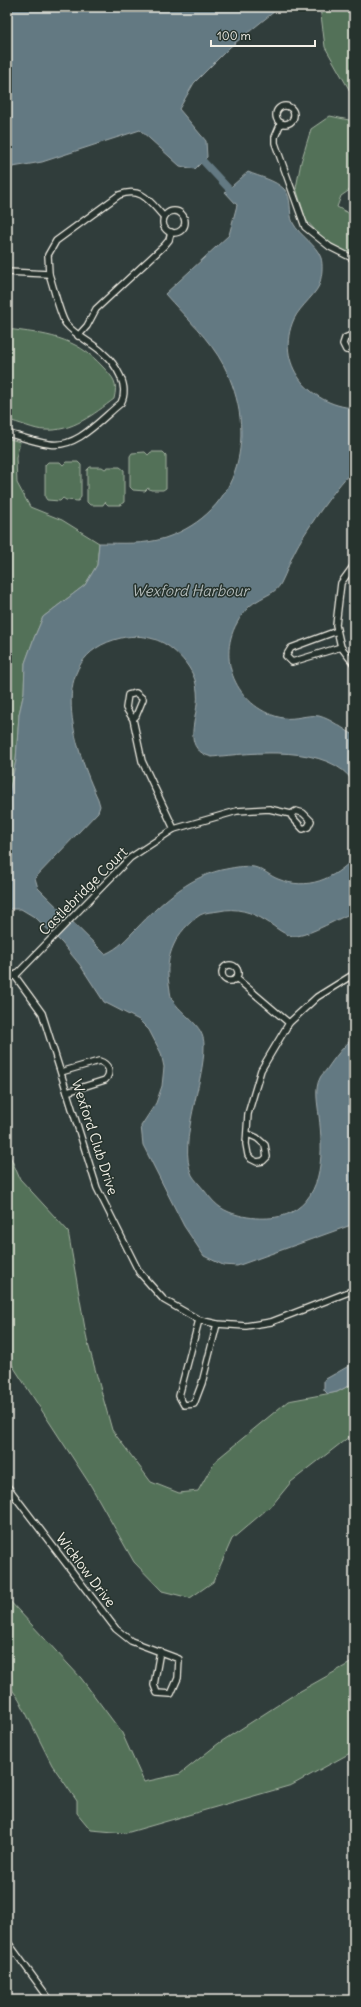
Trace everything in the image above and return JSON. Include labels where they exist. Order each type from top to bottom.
[{"type":"street","points":[[281,123],[275,136],[275,143],[306,227],[325,244],[354,259]]},
{"type":"street","points":[[7,433],[50,444],[63,444],[81,436],[121,403],[125,392],[121,376],[103,353],[78,336],[65,322],[49,274],[48,255],[56,241],[119,195],[128,192],[135,192],[143,195],[164,217],[164,226],[170,232],[178,232],[184,227],[183,216],[174,211],[164,217]]},
{"type":"street","points":[[78,336],[87,326],[96,309],[164,246],[169,240],[170,232]]},
{"type":"street","points":[[7,272],[49,274]]},
{"type":"street","points":[[354,334],[345,338],[343,344],[346,350],[354,351]]},
{"type":"street","points":[[354,565],[342,584],[336,625],[341,647],[354,664]]},
{"type":"street","points":[[337,631],[290,648],[286,656],[292,662],[341,647]]},
{"type":"street","points":[[133,719],[142,761],[174,829]]},
{"type":"street","name":"Castlebridge Court","points":[[15,976],[130,858],[174,829],[237,811],[269,809],[291,814]]},
{"type":"street","name":"Wexford Club Drive","points":[[7,971],[15,976],[42,1013],[97,1188],[139,1272],[164,1300],[199,1320],[217,1324],[246,1326],[271,1322],[354,1290]]},
{"type":"street","points":[[248,1134],[265,1145],[267,1157],[263,1161],[258,1162],[251,1159],[246,1149],[248,1114],[261,1070],[289,1023],[317,997],[354,974]]},
{"type":"street","points":[[236,978],[289,1023]]},
{"type":"street","points":[[61,1072],[100,1061],[108,1066],[108,1076],[105,1080],[67,1092]]},
{"type":"street","points":[[199,1320],[179,1396],[184,1405],[194,1404],[202,1383],[217,1324]]},
{"type":"street","name":"Wicklow Drive","points":[[7,1486],[116,1629],[131,1641],[160,1651],[179,1659],[178,1678],[171,1694],[158,1693],[154,1685],[160,1651]]},
{"type":"street","points":[[7,1941],[50,2000]]},
{"type":"green space","points":[[320,7],[354,7],[354,98],[325,47]]},
{"type":"green space","points":[[330,116],[349,120],[354,126],[354,187],[341,196],[337,207],[352,215],[354,226],[354,256],[323,239],[306,220],[296,188],[301,162],[311,129]]},
{"type":"green space","points":[[7,329],[59,338],[82,349],[103,367],[114,381],[116,389],[114,399],[82,421],[55,430],[41,430],[7,420]]},
{"type":"green space","points":[[7,438],[20,442],[16,458],[17,483],[30,507],[62,520],[99,543],[97,565],[85,585],[43,617],[25,663],[24,692],[19,714],[16,760],[7,803]]},
{"type":"green space","points":[[145,452],[148,455],[151,452],[163,452],[166,455],[166,488],[163,490],[151,490],[148,488],[145,491],[133,490],[130,487],[130,456],[132,453]]},
{"type":"green space","points":[[48,462],[60,462],[63,465],[66,462],[78,462],[81,465],[81,497],[78,501],[66,500],[63,498],[60,501],[47,500],[45,497],[45,465]]},
{"type":"green space","points":[[90,467],[102,467],[105,469],[108,467],[120,467],[124,470],[124,502],[120,505],[108,505],[105,502],[103,505],[90,505],[87,502],[87,470]]},
{"type":"green space","points":[[7,1149],[20,1179],[68,1231],[87,1340],[112,1430],[151,1482],[179,1493],[198,1491],[215,1461],[288,1401],[337,1392],[354,1383],[354,1433],[291,1482],[273,1504],[232,1539],[213,1582],[190,1598],[162,1591],[134,1562],[91,1486],[7,1357]]},
{"type":"green space","points":[[7,1598],[81,1678],[122,1733],[144,1782],[180,1774],[219,1743],[295,1694],[354,1661],[354,1751],[292,1785],[126,1833],[91,1830],[77,1813],[77,1801],[52,1765],[19,1699],[7,1683]]},
{"type":"water","points":[[7,7],[280,7],[230,47],[194,83],[179,109],[206,141],[207,157],[195,169],[180,166],[140,130],[42,162],[7,168]]},
{"type":"water","name":"Wexford Harbour","points":[[248,172],[272,181],[284,189],[287,193],[293,223],[316,249],[321,258],[322,270],[319,286],[300,309],[294,319],[289,335],[289,351],[292,366],[300,379],[310,390],[323,399],[338,405],[354,408],[354,470],[332,494],[307,530],[279,586],[274,592],[251,605],[237,623],[231,638],[229,653],[231,668],[236,682],[244,695],[255,705],[268,713],[283,718],[310,716],[323,717],[354,735],[354,783],[343,770],[327,762],[309,756],[268,753],[212,757],[203,754],[197,749],[194,742],[193,728],[197,704],[197,692],[196,683],[186,663],[172,649],[154,639],[134,636],[121,638],[96,648],[81,664],[73,684],[71,706],[74,731],[89,778],[98,799],[100,806],[98,812],[35,878],[38,888],[105,954],[122,943],[155,910],[175,893],[197,879],[209,874],[221,870],[250,866],[257,868],[275,878],[289,882],[299,884],[310,883],[319,881],[338,872],[354,858],[354,912],[318,929],[297,936],[288,935],[261,918],[244,911],[225,910],[207,913],[200,915],[184,929],[178,936],[170,954],[168,974],[171,997],[176,1005],[197,1026],[203,1038],[204,1045],[203,1060],[189,1129],[188,1161],[192,1175],[196,1181],[215,1203],[229,1212],[251,1218],[283,1216],[301,1205],[310,1195],[316,1184],[321,1157],[317,1097],[318,1082],[336,1056],[354,1037],[354,1224],[237,1266],[223,1265],[204,1256],[184,1226],[143,1145],[141,1126],[156,1103],[162,1086],[164,1067],[161,1053],[149,1030],[139,1020],[104,1002],[80,965],[62,943],[36,918],[21,909],[7,909],[7,803],[16,760],[19,714],[24,692],[25,663],[43,617],[85,585],[97,565],[99,543],[149,542],[165,538],[191,526],[211,509],[226,490],[236,467],[241,443],[240,417],[234,391],[224,366],[204,337],[165,294],[229,235],[237,205],[225,192]]},
{"type":"water","points":[[354,1363],[354,1383],[337,1392],[328,1394],[324,1390],[324,1380]]},
{"type":"waterway","points":[[203,161],[229,189]]}]
